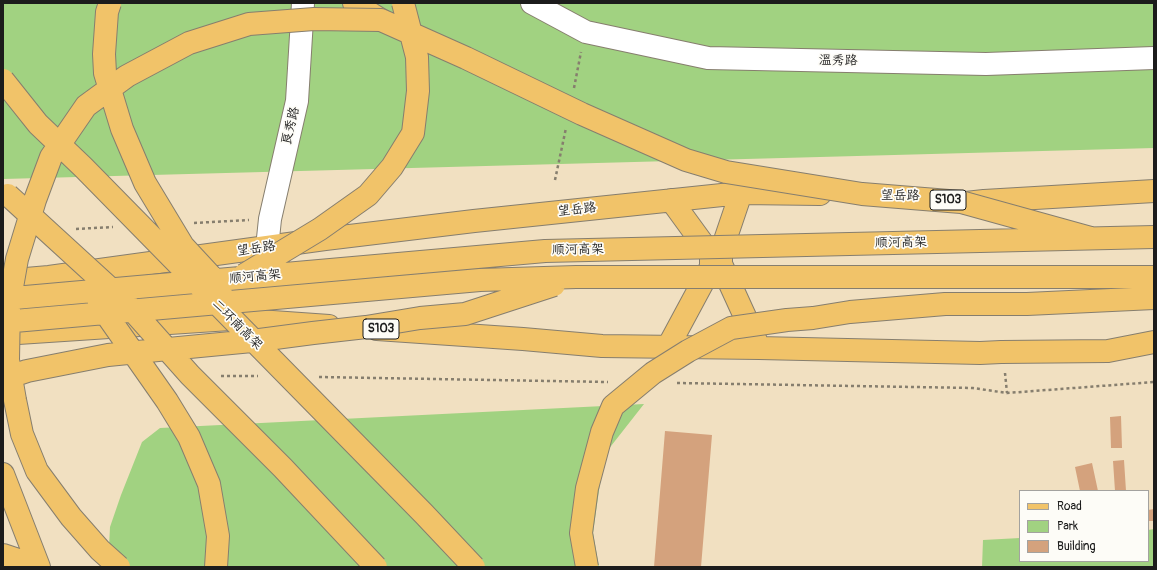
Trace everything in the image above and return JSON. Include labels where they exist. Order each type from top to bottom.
[{"type":"main road","points":[[110,3],[107,12],[104,54],[105,73],[122,129],[145,183],[183,246],[233,300],[272,347],[292,381]]},
{"type":"main road","points":[[354,3],[381,20],[466,58],[582,114],[686,160],[726,172],[862,194],[961,202],[1091,238]]},
{"type":"main road","points":[[239,278],[320,230],[368,195],[392,167],[413,133],[418,91],[417,56],[403,3]]},
{"type":"main road","points":[[118,567],[100,550],[71,517],[37,471],[22,434],[8,360],[9,304],[17,259],[35,200],[51,157],[86,106],[127,76],[189,43],[249,24],[314,19],[381,20]]},
{"type":"main road","name":"二环南高架","points":[[3,80],[38,124],[83,167],[474,567]]},
{"type":"main road","name":"望岳路","points":[[3,281],[49,277],[466,222],[741,192],[935,197],[962,204],[984,201],[1154,191]]},
{"type":"main road","points":[[6,192],[98,304],[167,401],[190,437],[210,484],[218,536],[216,567]]},
{"type":"main road","points":[[6,192],[125,302],[190,375],[283,468],[376,567]]},
{"type":"main road","points":[[741,192],[721,252],[721,264],[759,348]]},
{"type":"main road","points":[[668,347],[711,267],[712,255],[671,200]]},
{"type":"main road","name":"顺河高架","points":[[3,299],[545,251],[1154,237]]},
{"type":"main road","points":[[3,379],[27,371],[108,355],[252,341],[366,327],[420,318],[465,314],[576,277]]},
{"type":"main road","name":"顺河高架","points":[[3,322],[480,280],[576,277],[1154,277]]},
{"type":"main road","points":[[587,567],[581,533],[587,488],[602,432],[613,406],[653,373],[688,351],[731,328],[850,312],[945,304],[1027,304],[1154,298]]},
{"type":"main road","name":"S103","points":[[3,334],[230,319],[523,339],[602,346],[980,353],[1108,351],[1154,342]]},
{"type":"main road","points":[[3,474],[39,567]]},
{"type":"main road","points":[[3,555],[39,567]]},
{"type":"street","name":"良秀路","points":[[267,248],[270,219],[298,100],[304,3]]},
{"type":"street","name":"温秀路","points":[[532,3],[586,32],[708,58],[986,64],[1154,58]]},
{"type":"path","points":[[215,376],[263,376]]},
{"type":"path","points":[[319,377],[614,382]]},
{"type":"path","points":[[670,383],[973,388],[1007,393],[1154,382]]},
{"type":"green space","points":[[3,3],[1154,3],[1154,148],[3,179]]},
{"type":"green space","points":[[644,404],[604,455],[593,533],[599,567],[108,567],[110,527],[121,495],[142,442],[160,428]]},
{"type":"green space","points":[[1154,529],[1154,567],[982,567],[983,540],[1019,538],[1019,562],[1149,562],[1149,530]]},
{"type":"building","points":[[1121,416],[1122,448],[1111,448],[1110,417]]},
{"type":"building","points":[[665,431],[712,435],[701,567],[654,567]]},
{"type":"building","points":[[1124,460],[1126,490],[1115,490],[1113,461]]},
{"type":"building","points":[[1092,463],[1098,490],[1080,490],[1075,467]]},
{"type":"building","points":[[1154,509],[1154,521],[1149,521],[1149,510]]}]
